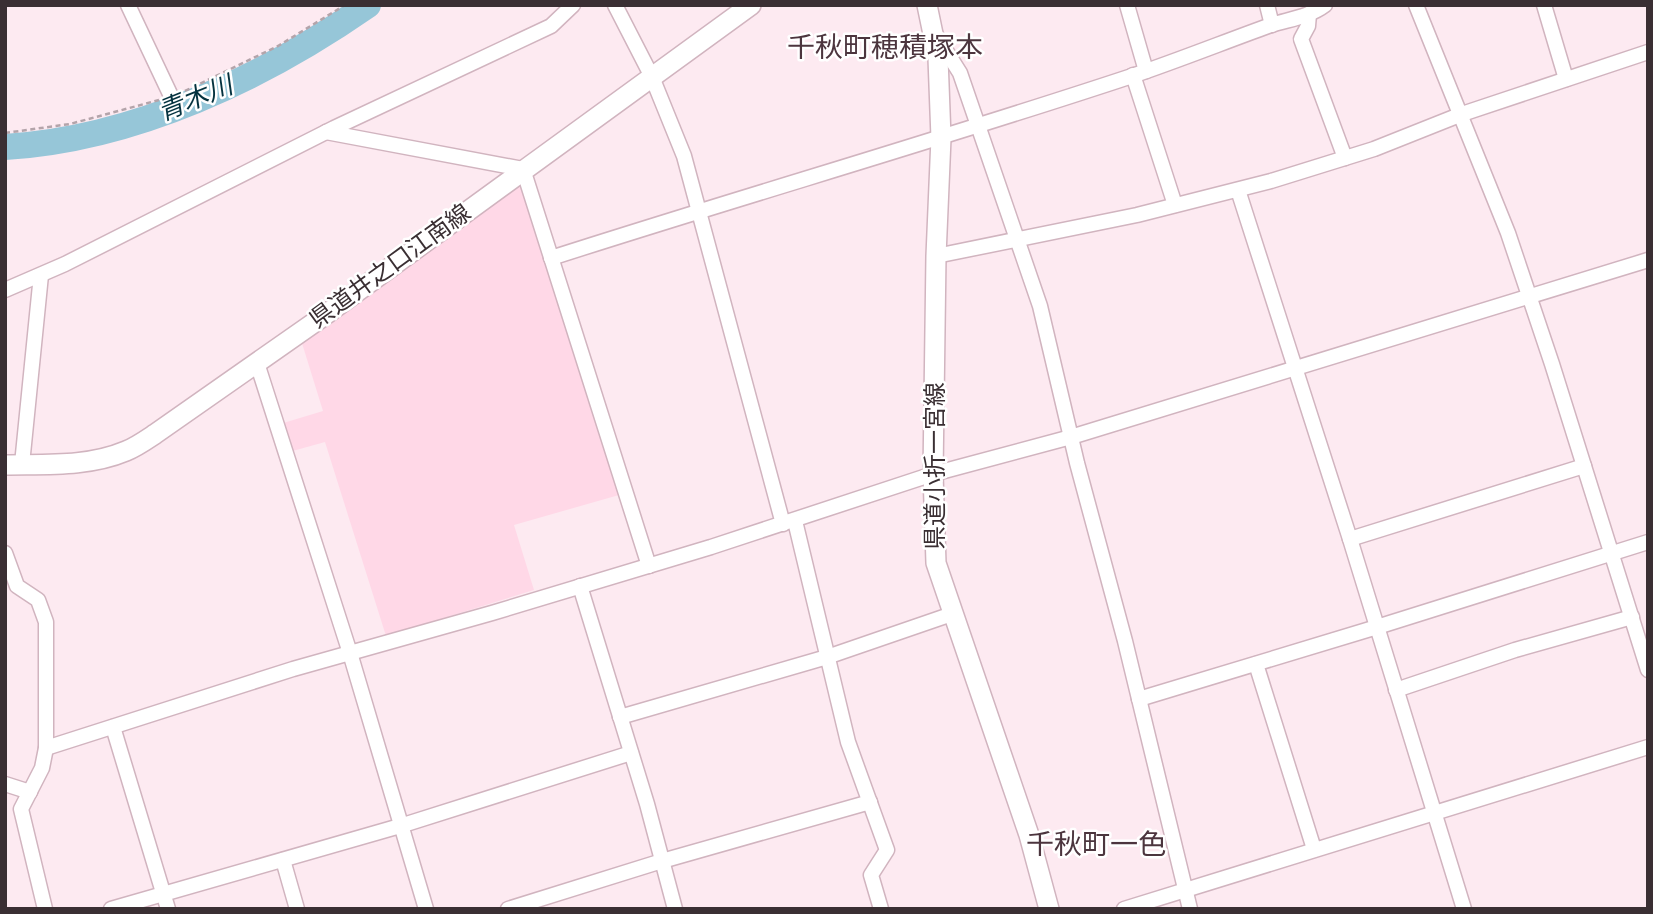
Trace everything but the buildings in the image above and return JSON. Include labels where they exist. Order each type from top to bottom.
[{"type":"main road","name":"県道井之口江南線","points":[[13,465],[68,464],[103,458],[128,450],[155,434],[751,5]]},
{"type":"main road","name":"県道小折一宮線","points":[[927,5],[938,58],[941,138],[936,256],[933,474],[936,564],[1029,835],[1049,909]]},
{"type":"street","points":[[128,5],[171,96]]},
{"type":"street","points":[[5,290],[41,275],[326,132],[551,26],[573,5]]},
{"type":"street","points":[[615,5],[652,77],[684,156],[827,657],[848,742],[887,850],[871,875],[881,909]]},
{"type":"street","points":[[1127,5],[1140,73],[1175,205]]},
{"type":"street","points":[[1267,5],[1272,25]]},
{"type":"street","points":[[551,258],[979,127],[1310,14],[1325,5]]},
{"type":"street","points":[[1416,5],[1462,114],[1530,296],[1648,670]]},
{"type":"street","points":[[1544,5],[1566,79]]},
{"type":"street","points":[[1310,14],[1308,26],[1301,39],[1345,158]]},
{"type":"street","points":[[934,31],[960,73],[1040,306],[1190,909]]},
{"type":"street","points":[[936,256],[1018,241],[1238,190],[1374,149],[1462,114],[1648,52]]},
{"type":"street","points":[[326,132],[523,169],[649,566]]},
{"type":"street","points":[[1238,190],[1296,367],[1464,909]]},
{"type":"street","points":[[46,748],[350,653],[789,523],[933,474],[1071,437],[1648,260]]},
{"type":"street","points":[[13,465],[41,275]]},
{"type":"street","points":[[257,363],[350,653],[426,909]]},
{"type":"street","points":[[1350,539],[1584,466]]},
{"type":"street","points":[[1139,699],[1648,542]]},
{"type":"street","points":[[5,553],[17,586],[38,600],[46,622],[46,748],[42,768],[21,809],[45,909]]},
{"type":"street","points":[[580,586],[675,909]]},
{"type":"street","points":[[620,717],[827,657],[953,614]]},
{"type":"street","points":[[1396,690],[1515,650],[1632,617]]},
{"type":"street","points":[[1256,664],[1314,849]]},
{"type":"street","points":[[113,726],[168,909]]},
{"type":"street","points":[[1124,909],[1648,747]]},
{"type":"street","points":[[111,909],[400,826],[631,753]]},
{"type":"street","points":[[5,784],[30,792]]},
{"type":"street","points":[[508,909],[662,861],[870,802]]},
{"type":"street","points":[[283,860],[297,909]]},
{"type":"shaded area","points":[[519,181],[525,185],[619,495],[514,525],[534,590],[386,636],[325,442],[289,452],[280,424],[323,411],[301,340]]},
{"type":"waterway","name":"青木川","points":[[5,147],[54,142],[102,132],[196,100],[285,57],[368,5]]},
{"type":"district","name":"千秋町穂積塚本","points":[[885,47]]},
{"type":"district","name":"千秋町一色","points":[[1096,844]]}]
